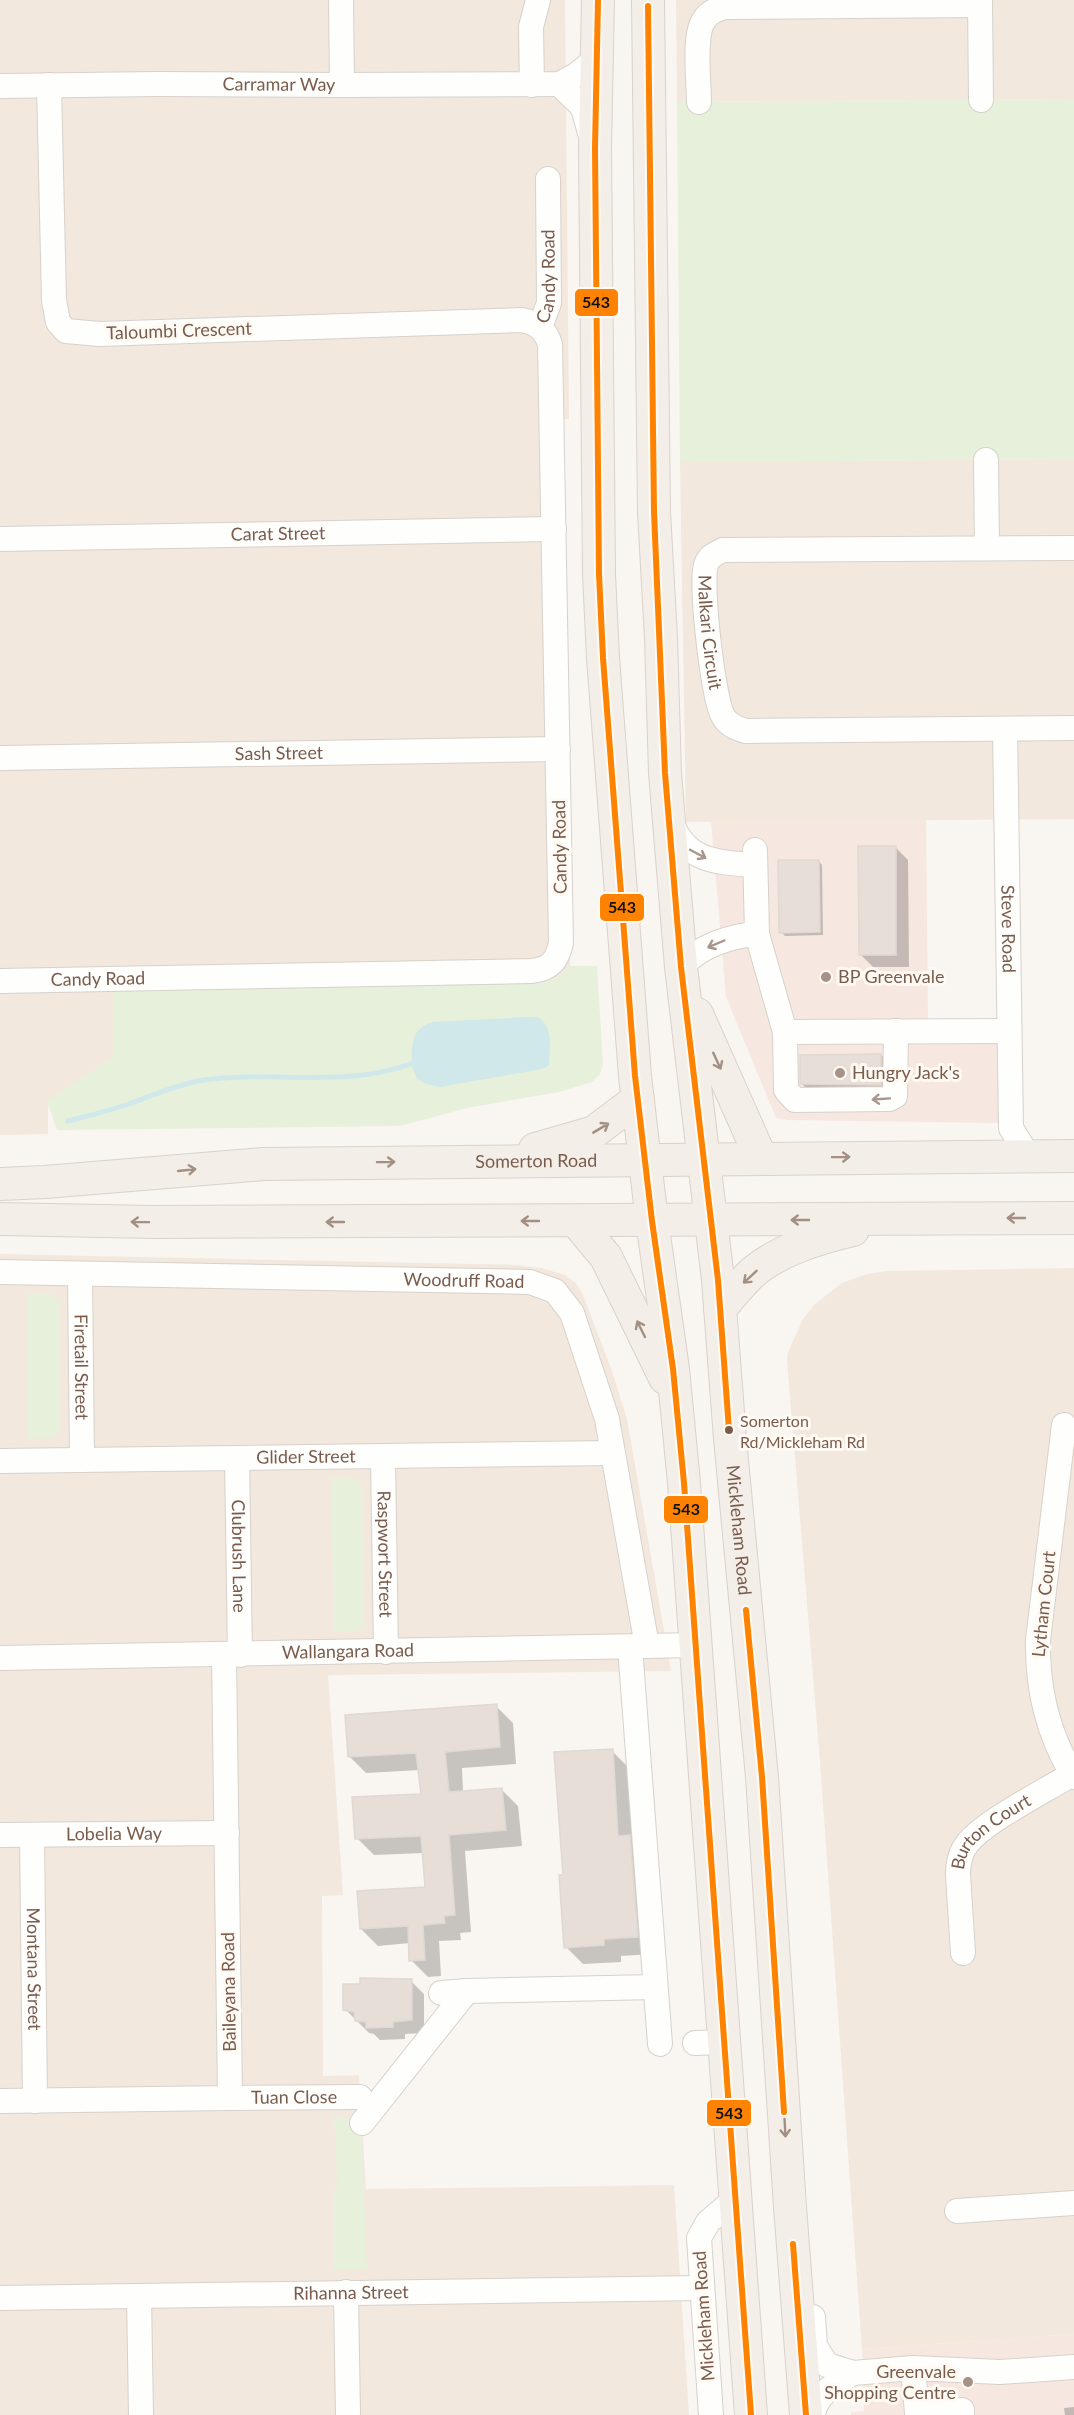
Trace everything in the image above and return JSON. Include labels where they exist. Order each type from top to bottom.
[{"type":"main road","points":[[598,0],[594,148],[598,574],[603,658],[638,1099],[676,1400],[697,1645],[710,2042],[736,2198],[752,2415]]},
{"type":"main road","name":"Mickleham Road","points":[[648,0],[654,512],[668,808],[681,967],[720,1309],[762,1777],[806,2415]]},
{"type":"main road","points":[[681,967],[701,1025],[761,1158]]},
{"type":"main road","points":[[485,1161],[572,1140],[594,1132],[638,1099]]},
{"type":"main road","name":"Somerton Road","points":[[0,1184],[264,1164],[1074,1156]]},
{"type":"main road","points":[[0,1219],[153,1222],[1074,1218]]},
{"type":"main road","points":[[720,1309],[752,1273],[777,1257],[822,1237],[900,1219]]},
{"type":"main road","points":[[576,1221],[606,1257],[676,1400]]},
{"type":"street","points":[[341,0],[342,86]]},
{"type":"street","points":[[532,85],[531,27],[538,0]]},
{"type":"street","points":[[699,102],[699,34],[703,21],[711,12],[724,7],[980,3],[981,100]]},
{"type":"street","name":"Carramar Way","points":[[0,86],[559,84],[576,75],[597,58]]},
{"type":"street","points":[[559,84],[584,111],[594,148]]},
{"type":"street","name":"Taloumbi Crescent","points":[[49,86],[54,300],[58,322],[66,331],[100,334],[522,320],[540,327]]},
{"type":"street","name":"Candy Road","points":[[0,981],[542,970],[553,963],[561,943],[555,529],[550,344],[547,335],[540,327],[549,303],[548,179]]},
{"type":"street","points":[[986,460],[987,548]]},
{"type":"street","name":"Carat Street","points":[[0,539],[555,529]]},
{"type":"street","name":"Malkari Circuit","points":[[1074,548],[723,550],[711,556],[706,566],[704,579],[710,657],[723,717],[732,726],[746,731],[1074,728]]},
{"type":"street","name":"Steve Road","points":[[1005,729],[1011,1128]]},
{"type":"street","name":"Sash Street","points":[[0,758],[558,749]]},
{"type":"street","points":[[668,808],[675,832],[686,848],[711,861],[754,857],[757,934],[784,1032],[786,1090],[795,1100],[889,1099],[895,1096],[896,1031]]},
{"type":"street","points":[[681,967],[690,957],[726,939],[757,934]]},
{"type":"street","points":[[784,1032],[1009,1031]]},
{"type":"street","points":[[1011,1128],[1028,1156]]},
{"type":"street","points":[[989,1156],[1004,1142],[1011,1128]]},
{"type":"street","name":"Woodruff Road","points":[[0,1272],[530,1282],[555,1291],[572,1313],[607,1419],[612,1453],[639,1647],[655,1987],[660,2044]]},
{"type":"street","name":"Firetail Street","points":[[80,1274],[82,1460]]},
{"type":"street","name":"Lytham Court","points":[[1064,1425],[1038,1640],[1038,1663],[1043,1704],[1050,1728],[1073,1775]]},
{"type":"street","name":"Glider Street","points":[[0,1461],[612,1453]]},
{"type":"street","name":"Raspwort Street","points":[[383,1456],[386,1652]]},
{"type":"street","name":"Clubrush Lane","points":[[232,1655],[237,1458]]},
{"type":"street","name":"Wallangara Road","points":[[0,1658],[697,1645]]},
{"type":"street","name":"Baileyana Road","points":[[230,2098],[227,1833],[232,1655]]},
{"type":"street","name":"Burton Court","points":[[963,1953],[958,1864],[965,1846],[982,1830],[1073,1775]]},
{"type":"street","name":"Lobelia Way","points":[[0,1835],[227,1833]]},
{"type":"street","name":"Montana Street","points":[[32,1835],[35,2101]]},
{"type":"street","points":[[441,1994],[466,1990],[655,1987]]},
{"type":"street","points":[[362,2123],[466,1990]]},
{"type":"street","name":"Tuan Close","points":[[230,2098],[360,2097]]},
{"type":"street","points":[[0,2102],[230,2098]]},
{"type":"street","name":"Mickleham Road","points":[[711,2415],[699,2246],[701,2232],[708,2222],[736,2198]]},
{"type":"street","points":[[957,2211],[1074,2203]]},
{"type":"street","points":[[790,2207],[807,2267],[815,2346],[827,2365],[857,2373],[914,2368],[1000,2372],[1074,2367]]},
{"type":"street","name":"Rihanna Street","points":[[0,2298],[702,2288]]},
{"type":"street","points":[[346,2292],[348,2415]]},
{"type":"street","points":[[139,2296],[141,2415]]},
{"type":"street","points":[[914,2368],[917,2413],[962,2410],[962,2415]]},
{"type":"street","points":[[813,2415],[819,2399],[828,2389],[857,2373]]},
{"type":"shaded area","points":[[0,0],[565,0],[569,419],[562,419],[570,966],[562,975],[546,982],[113,989],[114,1057],[48,1101],[48,1134],[0,1135]]},
{"type":"shaded area","points":[[676,0],[1074,0],[1074,99],[677,102]]},
{"type":"shaded area","points":[[1074,459],[1074,819],[686,822],[680,462]]},
{"type":"shaded area","name":"BP Greenvale","points":[[926,820],[928,1019],[998,1020],[998,1123],[776,1118],[726,997],[711,821]]},
{"type":"shaded area","points":[[0,1254],[516,1265],[541,1268],[565,1275],[576,1283],[583,1295],[612,1371],[627,1419],[671,1671],[328,1675],[343,1895],[322,1896],[323,2076],[359,2075],[366,2189],[674,2185],[689,2415],[0,2415]]},
{"type":"shaded area","points":[[1074,1268],[1074,2334],[862,2349],[788,1352],[803,1319],[815,1304],[842,1283],[867,1274],[887,1271]]},
{"type":"shaded area","name":"Greenvale Shopping Centre","points":[[1074,2334],[1074,2415],[851,2415],[851,2412],[864,2411],[862,2349]]},
{"type":"green space","points":[[1074,99],[1074,459],[680,462],[677,102]]},
{"type":"green space","points":[[570,966],[597,966],[603,1064],[600,1074],[592,1082],[559,1092],[467,1108],[400,1126],[57,1130],[47,1101],[114,1057],[113,989],[546,982],[562,975]]},
{"type":"green space","points":[[27,1294],[51,1294],[59,1303],[60,1431],[52,1438],[28,1439]]},
{"type":"green space","points":[[331,1477],[353,1477],[362,1485],[364,1624],[356,1632],[334,1632]]},
{"type":"green space","points":[[334,2118],[361,2118],[367,2269],[334,2270],[333,2189],[338,2188]]},
{"type":"water","points":[[538,1017],[547,1026],[549,1032],[549,1065],[543,1069],[440,1087],[423,1082],[415,1075],[412,1062],[413,1042],[417,1032],[426,1025],[433,1022]]},
{"type":"building","points":[[858,846],[896,846],[896,955],[859,955]]},
{"type":"building","points":[[778,860],[819,860],[820,932],[779,933]]},
{"type":"building","name":"Hungry Jack's","points":[[881,1054],[881,1085],[800,1084],[800,1055]]},
{"type":"building","points":[[497,1704],[500,1747],[445,1752],[449,1792],[502,1788],[506,1830],[449,1835],[455,1915],[444,1916],[445,1923],[423,1925],[425,1960],[409,1961],[408,1926],[360,1929],[357,1891],[425,1887],[421,1836],[355,1839],[352,1797],[421,1794],[416,1753],[348,1757],[345,1715]]},
{"type":"building","points":[[613,1749],[618,1836],[630,1835],[638,1937],[604,1939],[604,1945],[564,1948],[559,1875],[563,1875],[554,1752]]},
{"type":"building","points":[[360,1978],[412,1979],[412,2020],[393,2022],[393,2027],[366,2028],[366,2022],[355,2021],[354,2012],[343,2010],[343,1984],[360,1984]]},
{"type":"waterway","points":[[68,1121],[118,1108],[195,1081],[230,1077],[309,1078],[362,1075],[387,1071],[413,1063]]},
{"type":"transit line","name":"543","points":[[598,0],[595,148],[599,574],[603,658],[635,1076],[673,1369],[684,1483],[751,2415]]},
{"type":"transit line","name":"543","points":[[648,6],[654,512],[665,773],[681,967],[718,1280],[729,1430]]},
{"type":"transit line","name":"543","points":[[746,1610],[762,1777],[784,2112]]},
{"type":"transit line","name":"543","points":[[793,2244],[806,2415]]},
{"type":"place","name":"BP Greenvale","points":[[826,977]]},
{"type":"place","name":"Hungry Jack's","points":[[840,1073]]},
{"type":"place","name":"Somerton Rd/Mickleham Rd","points":[[729,1430]]},
{"type":"place","name":"Greenvale Shopping Centre","points":[[968,2382]]}]
